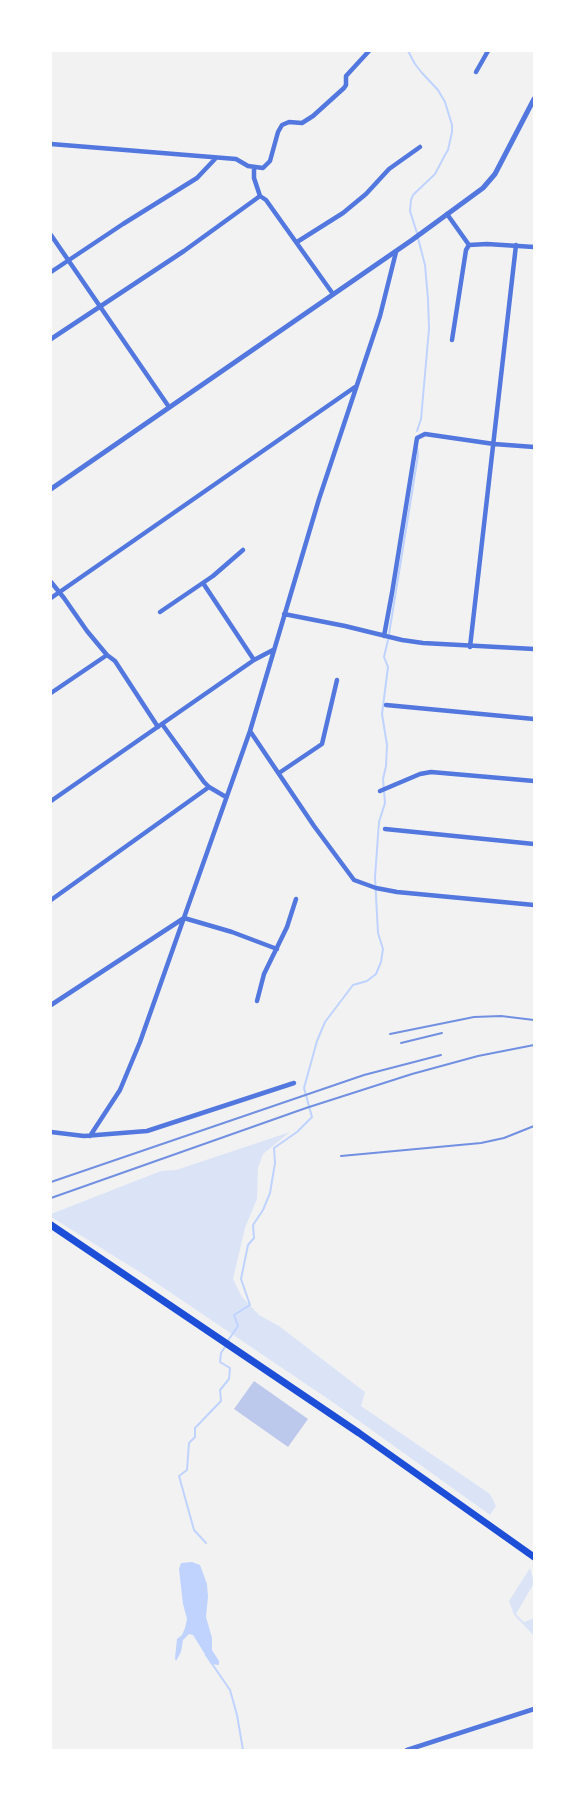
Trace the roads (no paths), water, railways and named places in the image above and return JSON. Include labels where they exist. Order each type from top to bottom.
[{"type":"highway","points":[[51,1226],[347,1425],[534,1557]]},
{"type":"street","points":[[51,144],[240,160],[254,168],[263,168],[270,162],[282,125],[305,122],[313,116],[344,88],[346,76],[369,51]]},
{"type":"street","points":[[476,72],[488,51]]},
{"type":"street","points":[[51,489],[484,188],[531,112],[534,99]]},
{"type":"street","points":[[297,242],[343,213],[371,189],[383,174],[419,147]]},
{"type":"street","points":[[51,272],[197,178],[216,159]]},
{"type":"street","points":[[254,168],[253,174],[260,196],[266,200],[334,294]]},
{"type":"street","points":[[51,339],[184,251],[260,196]]},
{"type":"street","points":[[447,214],[469,245]]},
{"type":"street","points":[[51,235],[169,407]]},
{"type":"street","points":[[469,245],[534,247]]},
{"type":"street","points":[[452,341],[469,245]]},
{"type":"street","points":[[470,647],[516,245]]},
{"type":"street","points":[[90,1136],[120,1090],[140,1042],[250,731],[319,499],[380,316],[396,251]]},
{"type":"street","points":[[51,598],[356,386]]},
{"type":"street","points":[[384,636],[417,438],[421,435],[436,435],[534,447]]},
{"type":"street","points":[[160,612],[203,583],[243,550]]},
{"type":"street","points":[[51,582],[115,661],[160,725],[209,787],[226,797]]},
{"type":"street","points":[[203,583],[254,660]]},
{"type":"street","points":[[284,614],[423,643],[534,649]]},
{"type":"street","points":[[51,801],[254,660],[273,650]]},
{"type":"street","points":[[51,693],[107,654]]},
{"type":"street","points":[[279,773],[322,744],[337,680]]},
{"type":"street","points":[[386,705],[534,719]]},
{"type":"street","points":[[250,731],[350,877],[358,883],[387,890],[534,905]]},
{"type":"street","points":[[380,791],[426,773],[534,781]]},
{"type":"street","points":[[51,900],[209,787]]},
{"type":"street","points":[[385,829],[534,844]]},
{"type":"street","points":[[257,1001],[264,974],[287,927],[296,899]]},
{"type":"street","points":[[51,1005],[184,918],[277,949]]},
{"type":"street","points":[[51,1132],[90,1136],[147,1131],[294,1083]]},
{"type":"street","points":[[407,1750],[534,1709]]},
{"type":"water","points":[[192,1562],[200,1565],[207,1584],[206,1617],[212,1638],[212,1650],[219,1665],[211,1664],[193,1635],[189,1634],[183,1640],[176,1661],[175,1658],[177,1639],[182,1635],[187,1619],[179,1569],[181,1563]]},
{"type":"waterway","points":[[408,51],[415,64],[438,90],[452,125],[448,150],[435,174],[411,200],[410,211],[417,233]]},
{"type":"waterway","points":[[417,431],[421,419],[429,329],[425,265],[418,238]]},
{"type":"waterway","points":[[389,634],[418,455],[417,447]]},
{"type":"waterway","points":[[227,1342],[238,1326],[234,1315],[250,1305],[241,1279],[248,1245],[254,1238],[253,1225],[270,1193],[275,1163],[274,1148],[297,1132],[312,1117],[304,1088],[317,1041],[325,1022],[353,985],[367,981],[376,974],[381,962],[383,949],[378,933],[375,877],[379,822],[385,803],[383,779],[387,745],[382,714],[388,667],[384,657],[388,640]]},
{"type":"waterway","points":[[206,1543],[194,1530],[179,1476],[187,1470],[189,1443],[195,1437],[195,1428],[221,1401],[220,1390],[229,1379],[230,1368],[220,1362],[225,1347]]},
{"type":"waterway","points":[[206,1655],[230,1690],[243,1750]]},
{"type":"railway","points":[[390,1034],[474,1017],[501,1016],[534,1020]]},
{"type":"railway","points":[[401,1043],[442,1033]]},
{"type":"railway","points":[[51,1198],[306,1108],[412,1074],[478,1056],[534,1045]]},
{"type":"railway","points":[[51,1182],[364,1075],[441,1055]]},
{"type":"railway","points":[[341,1156],[481,1143],[504,1138],[534,1126]]}]
